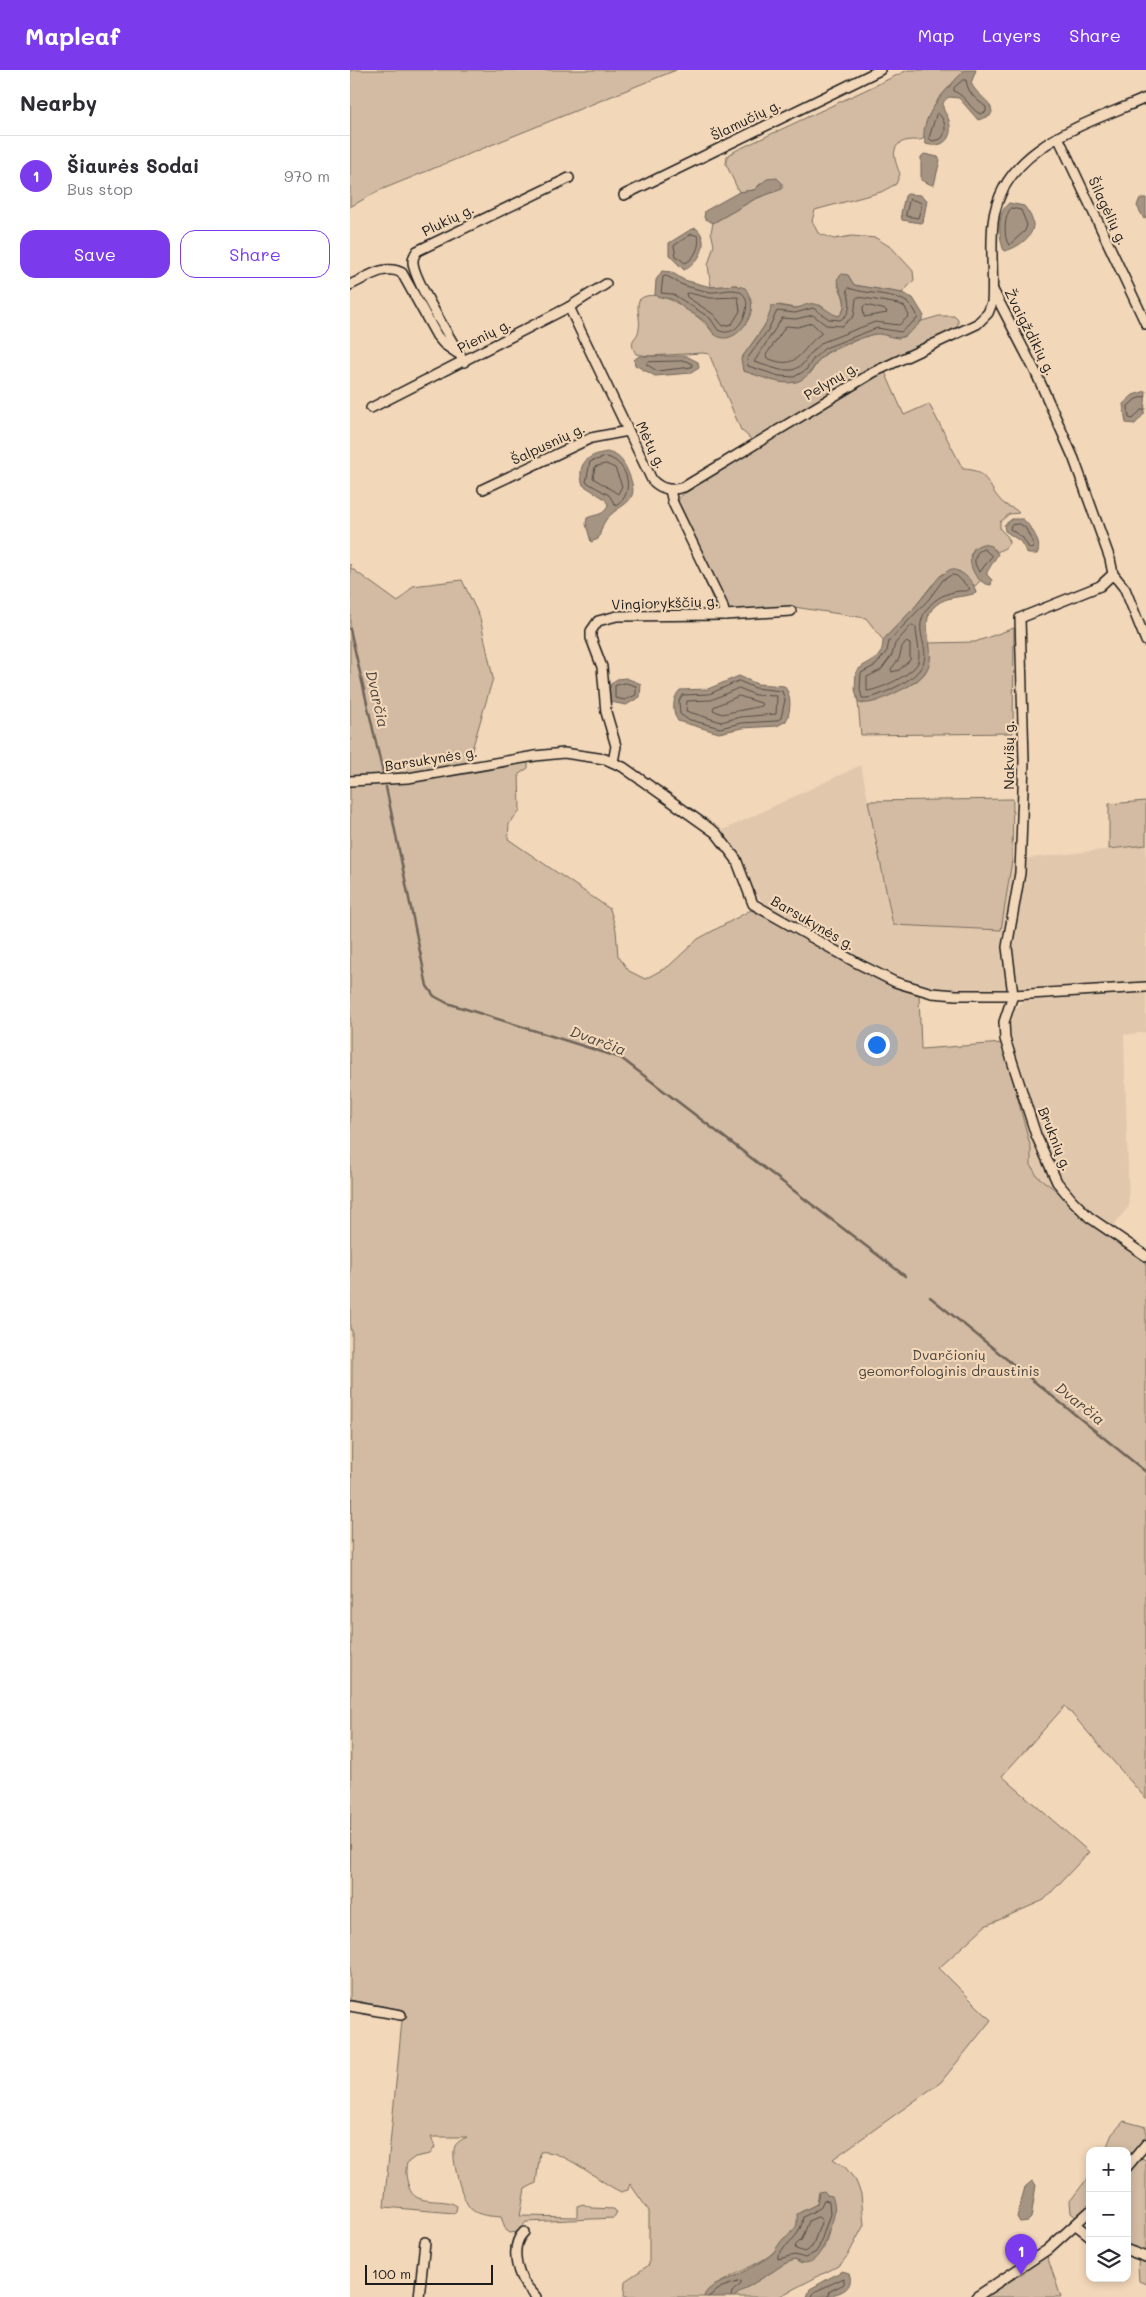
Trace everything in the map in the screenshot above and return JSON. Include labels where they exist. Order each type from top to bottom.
[{"type":"street","name":"Šlamučių g.","points":[[624,195],[880,70]]},
{"type":"street","name":"Žvaigždikių g.","points":[[1146,98],[1058,137],[1035,151],[1019,166],[997,204],[992,223],[993,290],[1036,373],[1074,459],[1110,559],[1113,574],[1125,589],[1146,641]]},
{"type":"street","name":"Šilagėlių g.","points":[[1058,137],[1146,324]]},
{"type":"street","name":"Plukių g.","points":[[462,358],[424,291],[414,267],[414,255],[417,251],[569,178]]},
{"type":"street","points":[[350,285],[382,270],[396,270],[402,273],[437,336],[462,358]]},
{"type":"street","name":"Pienių g.","points":[[371,408],[462,358],[569,307],[606,284]]},
{"type":"street","name":"Pelynų g.","points":[[670,490],[684,488],[874,372],[977,324],[988,312],[993,290]]},
{"type":"street","name":"Mėtų g.","points":[[569,307],[652,480],[660,487],[670,490]]},
{"type":"street","name":"Šalpusnių g.","points":[[482,489],[591,438],[628,431]]},
{"type":"street","points":[[670,490],[673,503],[722,604],[725,615]]},
{"type":"street","name":"Nakvišų g.","points":[[1014,995],[1007,947],[1020,864],[1024,761],[1020,618],[1100,586],[1113,574]]},
{"type":"street","name":"Vingiorykščių g.","points":[[613,762],[616,746],[606,712],[602,666],[591,638],[593,626],[603,619],[618,616],[725,615],[791,611]]},
{"type":"street","name":"Barsukynės g.","points":[[350,781],[408,778],[535,756],[564,753],[586,755],[613,762],[716,832],[736,859],[753,904],[856,963],[914,989],[956,995],[1014,995],[1146,988]]},
{"type":"street","name":"Bruknių g.","points":[[1014,995],[1004,1022],[1006,1040],[1036,1135],[1057,1182],[1088,1217],[1146,1256]]},
{"type":"street","points":[[350,2006],[401,2015]]},
{"type":"street","points":[[1131,2162],[1146,2144]]},
{"type":"street","points":[[976,2297],[1047,2250],[1086,2215]]},
{"type":"street","points":[[1076,2225],[1086,2233]]},
{"type":"street","points":[[524,2232],[516,2243],[517,2263],[521,2279],[536,2297]]},
{"type":"street","points":[[419,2297],[424,2242]]},
{"type":"street","points":[[1131,2251],[1146,2257]]},
{"type":"shaded area","points":[[861,765],[893,925],[1001,930],[1012,860],[1146,845],[1146,983],[961,990],[938,988],[901,979],[841,952],[776,914],[752,891],[734,850],[721,831]]},
{"type":"shaded area","points":[[1146,991],[1146,1032],[1124,1035],[1129,1206],[1106,1235],[1083,1218],[1058,1192],[1037,1176],[1031,1165],[1031,1149],[1009,1070],[1008,1031],[1016,1008],[1025,1000]]},
{"type":"green space","points":[[350,70],[676,70],[378,191],[350,207]]},
{"type":"green space","points":[[908,70],[965,70],[938,99],[923,139],[904,141],[896,148],[895,157],[900,174],[896,184],[881,192],[815,210],[812,221],[818,233],[834,239],[852,236],[876,238],[892,248],[913,271],[914,280],[902,293],[854,285],[848,275],[838,286],[844,301],[842,312],[839,316],[831,314],[820,305],[795,308],[779,305],[741,359],[810,374],[818,361],[827,353],[866,336],[878,333],[899,338],[922,321],[939,316],[954,316],[958,320],[958,326],[949,332],[881,363],[904,415],[929,404],[963,469],[979,473],[988,482],[1000,500],[1019,513],[1009,514],[1000,522],[1000,529],[1008,537],[1009,543],[1005,548],[997,552],[995,549],[974,548],[970,556],[981,580],[975,586],[959,571],[932,585],[914,608],[883,640],[866,618],[794,607],[718,611],[677,519],[679,497],[755,447],[749,437],[741,430],[709,354],[649,356],[636,354],[632,342],[639,329],[639,300],[647,296],[668,299],[690,311],[714,334],[736,285],[711,287],[708,265],[714,245],[711,232],[713,223],[755,199],[781,189],[760,184],[754,190],[739,192],[726,164],[727,156]]},
{"type":"green space","name":"Dvarčionių geomorfologinis draustinis","points":[[350,564],[351,568],[398,602],[413,586],[462,580],[480,618],[493,678],[468,763],[528,760],[528,768],[519,774],[520,810],[509,824],[508,839],[610,909],[616,930],[618,956],[629,971],[645,979],[669,966],[698,939],[751,910],[899,989],[919,995],[921,1049],[1003,1043],[1031,1149],[1031,1165],[1037,1176],[1058,1192],[1083,1218],[1146,1262],[1146,1799],[1065,1706],[1002,1776],[1089,1852],[1044,1900],[985,1926],[939,1968],[991,2020],[941,2082],[833,2159],[845,2167],[856,2181],[861,2194],[864,2225],[848,2255],[840,2265],[778,2297],[734,2297],[783,2264],[795,2260],[801,2264],[824,2248],[829,2232],[818,2198],[817,2204],[799,2213],[794,2233],[785,2238],[775,2251],[763,2260],[713,2287],[704,2297],[624,2297],[625,2281],[649,2265],[649,2211],[630,2184],[628,2190],[621,2192],[569,2160],[549,2152],[540,2152],[536,2183],[525,2189],[520,2216],[577,2217],[577,2206],[583,2204],[592,2208],[614,2209],[617,2213],[614,2218],[526,2222],[517,2232],[510,2233],[506,2230],[501,2217],[485,2215],[474,2211],[464,2197],[455,2168],[454,2151],[455,2146],[467,2137],[431,2137],[435,2147],[430,2154],[415,2157],[406,2166],[407,2181],[412,2193],[423,2200],[451,2203],[457,2206],[454,2213],[384,2207],[403,2010],[350,2000],[352,1330],[350,1330]]},
{"type":"green space","points":[[1014,628],[1013,733],[861,735],[858,702],[862,704],[907,687],[915,682],[926,671],[929,643],[975,642]]},
{"type":"green space","points":[[1013,799],[1012,860],[1001,930],[893,925],[868,801]]},
{"type":"green space","points":[[1146,801],[1146,845],[1109,849],[1109,804]]},
{"type":"green space","points":[[1124,2121],[1146,2127],[1146,2138],[1131,2157],[1131,2147],[1107,2147],[1112,2134]]},
{"type":"green space","points":[[1140,2158],[1146,2161],[1146,2284],[1139,2281],[1138,2265],[1140,2252],[1131,2249],[1131,2168]]},
{"type":"green space","points":[[1086,2180],[1086,2210],[1080,2217],[1077,2218],[1071,2213],[1070,2201]]},
{"type":"green space","points":[[1047,2256],[1061,2297],[985,2297]]},
{"type":"water","points":[[965,70],[976,70],[971,83],[989,104],[992,112],[990,116],[978,120],[959,98],[949,97],[944,101],[943,106],[950,127],[948,137],[946,141],[937,145],[926,144],[924,135],[925,124],[930,114],[943,94]]},
{"type":"water","points":[[924,154],[938,157],[940,160],[934,185],[921,180],[921,157]]},
{"type":"water","points":[[777,178],[782,183],[782,189],[755,199],[713,223],[704,218],[705,211],[739,192],[754,190],[767,179]]},
{"type":"water","points":[[907,194],[920,195],[927,200],[923,222],[902,220],[901,213]]},
{"type":"water","points":[[1146,198],[1146,218],[1144,219],[1137,206],[1139,200]]},
{"type":"water","points":[[1009,203],[1024,206],[1029,212],[1033,225],[1030,234],[1023,242],[1004,251],[1000,233],[1000,219],[1005,207]]},
{"type":"water","points":[[696,228],[703,239],[702,251],[695,262],[684,270],[669,255],[669,243]]},
{"type":"water","points":[[662,271],[671,272],[684,280],[711,287],[736,285],[745,288],[751,304],[748,320],[734,335],[724,338],[719,337],[714,334],[705,322],[683,308],[675,300],[655,295],[656,280]]},
{"type":"water","points":[[842,274],[848,275],[854,285],[902,293],[913,298],[924,316],[923,319],[906,335],[899,338],[875,334],[835,348],[826,353],[805,377],[796,382],[783,383],[743,371],[741,359],[764,327],[771,306],[795,308],[812,304],[821,306],[839,316],[844,307],[844,298],[837,279]]},
{"type":"water","points":[[639,356],[686,356],[698,362],[699,368],[691,373],[655,376],[635,365],[634,360]]},
{"type":"water","points":[[1146,391],[1144,414],[1135,424],[1126,423],[1123,404],[1133,395]]},
{"type":"water","points":[[607,452],[618,456],[622,461],[628,472],[633,491],[628,502],[605,521],[598,539],[591,542],[586,524],[587,518],[603,513],[608,504],[605,499],[583,485],[581,471],[582,466],[589,458]]},
{"type":"water","points":[[1012,519],[1023,519],[1029,526],[1037,540],[1037,554],[1028,554],[1020,541],[1005,531],[1004,525]]},
{"type":"water","points":[[983,544],[991,546],[998,554],[987,572],[987,575],[992,580],[991,585],[978,579],[971,566],[972,552],[976,547]]},
{"type":"water","points":[[951,569],[967,577],[973,584],[976,593],[945,600],[936,605],[930,612],[927,629],[931,655],[926,671],[915,682],[891,695],[871,703],[858,702],[855,689],[856,672],[877,657],[883,640],[914,608],[940,576]]},
{"type":"water","points":[[739,676],[757,684],[784,686],[790,703],[786,721],[777,726],[742,728],[719,733],[678,721],[674,705],[675,697],[680,690],[708,689]]},
{"type":"water","points":[[626,678],[641,684],[640,697],[626,705],[611,702],[608,693],[611,684],[617,679]]},
{"type":"water","points":[[1032,2181],[1036,2185],[1031,2218],[1028,2221],[1020,2222],[1017,2217],[1025,2187]]},
{"type":"water","points":[[824,2191],[827,2195],[832,2196],[835,2208],[831,2224],[818,2256],[806,2263],[795,2260],[787,2263],[734,2297],[704,2297],[711,2287],[746,2270],[772,2254],[783,2239],[793,2232],[797,2224],[797,2214],[817,2204],[819,2192]]},
{"type":"water","points":[[842,2271],[849,2273],[850,2281],[843,2291],[837,2294],[807,2297],[810,2289]]},
{"type":"waterway","name":"Dvarčia","points":[[350,629],[383,773]]},
{"type":"waterway","name":"Dvarčia","points":[[386,787],[427,986],[434,996],[447,1003],[621,1058],[905,1276]]},
{"type":"waterway","name":"Dvarčia","points":[[930,1297],[1146,1472]]},
{"type":"place","name":"Šiaurės Sodai","points":[[1021,2275]]}]
